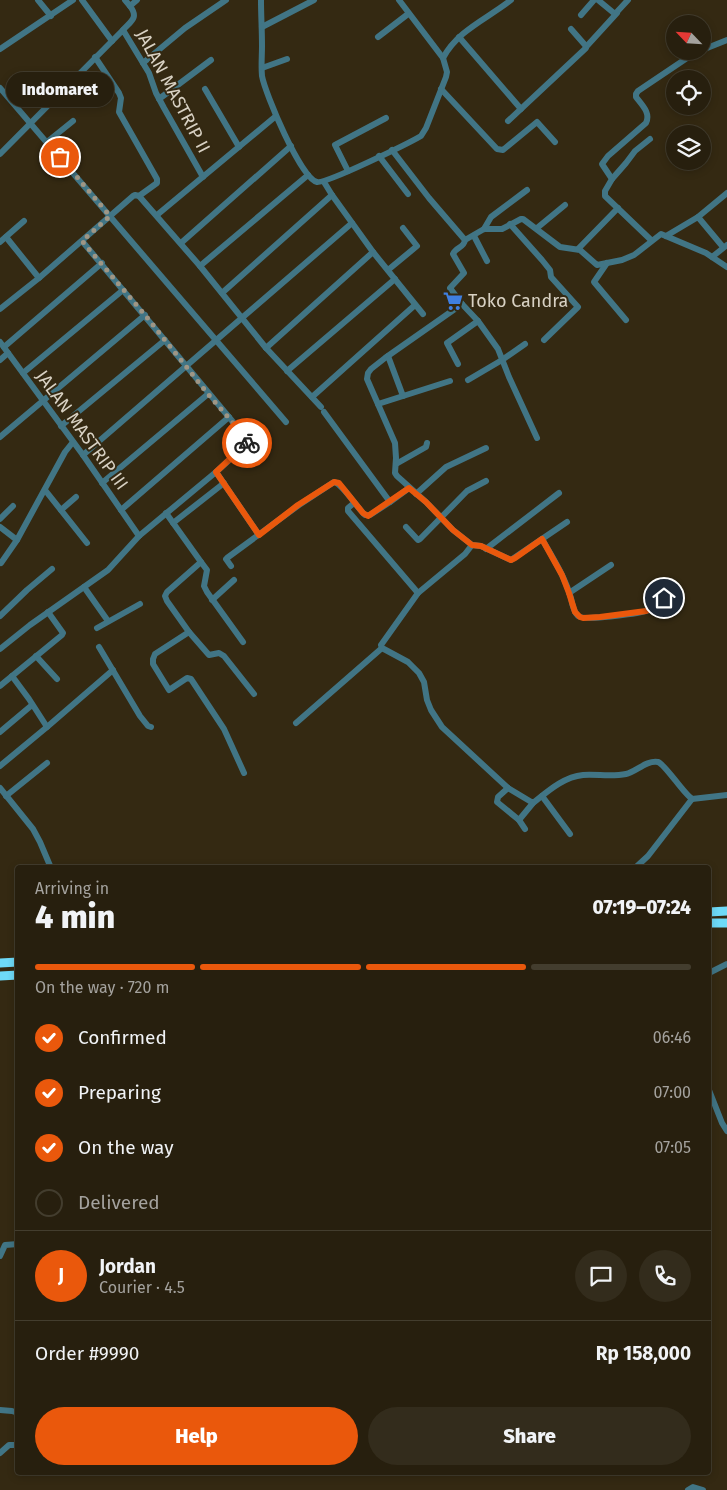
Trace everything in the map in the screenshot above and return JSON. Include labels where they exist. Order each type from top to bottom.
[{"type":"highway","points":[[711,912],[727,911]]},
{"type":"highway","points":[[711,923],[727,922]]},
{"type":"highway","points":[[0,963],[15,962]]},
{"type":"highway","points":[[0,976],[15,975]]},
{"type":"street","points":[[38,0],[51,16]]},
{"type":"street","points":[[0,49],[73,0]]},
{"type":"street","points":[[82,0],[112,40]]},
{"type":"street","points":[[123,30],[134,16],[125,0]]},
{"type":"street","points":[[130,6],[137,0]]},
{"type":"street","points":[[143,63],[185,28],[226,0]]},
{"type":"street","points":[[261,0],[264,84],[276,116],[291,146],[308,175],[316,182],[324,182],[421,136],[426,128],[447,72],[443,58],[399,0]]},
{"type":"street","points":[[262,27],[314,0]]},
{"type":"street","points":[[443,58],[449,48],[468,29],[501,3],[510,0]]},
{"type":"street","points":[[581,16],[594,0]]},
{"type":"street","points":[[598,0],[614,14],[617,14]]},
{"type":"street","points":[[508,121],[586,47],[628,0]]},
{"type":"street","points":[[378,36],[408,14]]},
{"type":"street","name":"JALAN MASTRIP II","points":[[0,154],[123,30],[151,77],[159,99],[203,177]]},
{"type":"street","points":[[571,30],[586,47]]},
{"type":"street","points":[[459,37],[521,109]]},
{"type":"street","points":[[711,46],[727,40]]},
{"type":"street","points":[[0,309],[133,196],[139,196],[156,185],[157,179],[119,112],[121,98],[119,93],[95,57]]},
{"type":"street","points":[[262,68],[287,59]]},
{"type":"street","points":[[159,99],[211,60]]},
{"type":"street","points":[[612,178],[603,166],[604,160],[648,120],[648,114],[636,97],[636,92],[684,60]]},
{"type":"street","points":[[0,88],[286,422]]},
{"type":"street","points":[[205,89],[239,147]]},
{"type":"street","points":[[441,90],[498,149],[503,150],[537,122],[555,142]]},
{"type":"street","points":[[157,215],[276,116]]},
{"type":"street","points":[[348,171],[335,145],[386,118]]},
{"type":"street","points":[[47,142],[73,121]]},
{"type":"street","points":[[650,139],[635,151],[612,178],[605,191],[605,196],[651,240]]},
{"type":"street","points":[[181,243],[291,146]]},
{"type":"street","points":[[392,150],[429,198],[465,240]]},
{"type":"street","points":[[380,156],[408,194]]},
{"type":"street","points":[[200,266],[308,175]]},
{"type":"street","points":[[324,182],[394,279],[423,314]]},
{"type":"street","points":[[527,190],[491,217],[484,229],[465,240],[463,246],[454,251],[453,254],[464,273],[450,288],[478,321],[498,349],[537,438]]},
{"type":"street","points":[[666,236],[698,217],[727,193]]},
{"type":"street","points":[[222,293],[332,195]]},
{"type":"street","points":[[139,196],[181,243],[266,348],[323,409],[390,502]]},
{"type":"street","points":[[537,228],[565,205]]},
{"type":"street","points":[[578,250],[618,208]]},
{"type":"street","points":[[698,217],[725,246],[712,257]]},
{"type":"street","points":[[484,229],[502,229],[523,219],[560,247],[578,250],[597,265],[622,260],[634,255],[659,234],[712,257],[727,267]]},
{"type":"street","points":[[24,221],[3,239],[38,278]]},
{"type":"street","points":[[83,455],[352,222]]},
{"type":"street","points":[[510,224],[550,270],[550,277],[578,307],[544,340]]},
{"type":"street","points":[[388,270],[417,246],[403,228]]},
{"type":"street","points":[[474,236],[487,261]]},
{"type":"street","points":[[0,649],[30,624],[113,565],[139,536],[216,472],[247,443],[247,439],[82,241]]},
{"type":"street","points":[[266,348],[374,252]]},
{"type":"street","points":[[2,345],[102,264]]},
{"type":"street","points":[[607,264],[594,282],[626,320]]},
{"type":"street","points":[[287,371],[394,279]]},
{"type":"street","points":[[23,373],[123,290]]},
{"type":"street","points":[[462,304],[371,369],[367,377],[395,443],[396,475],[460,537],[472,545],[481,546],[511,560],[567,522]]},
{"type":"street","points":[[312,397],[415,305]]},
{"type":"street","points":[[0,437],[145,315]]},
{"type":"street","points":[[458,364],[447,343],[478,321]]},
{"type":"street","points":[[62,426],[165,340]]},
{"type":"street","points":[[468,380],[525,344]]},
{"type":"street","name":"JALAN MASTRIP III","points":[[2,345],[83,455],[139,536]]},
{"type":"street","points":[[0,360],[8,353]]},
{"type":"street","points":[[388,356],[403,396]]},
{"type":"street","points":[[378,404],[450,381]]},
{"type":"street","points":[[102,483],[208,394]]},
{"type":"street","points":[[121,510],[228,417]]},
{"type":"street","points":[[1,563],[17,540],[65,452],[73,442]]},
{"type":"street","points":[[396,464],[426,447],[427,443]]},
{"type":"street","points":[[416,494],[446,467],[486,448]]},
{"type":"street","points":[[216,472],[259,535]]},
{"type":"street","points":[[406,527],[419,540],[467,492],[486,481]]},
{"type":"street","points":[[231,566],[227,558],[298,505],[334,482],[339,483],[354,503],[368,516],[409,488]]},
{"type":"street","points":[[173,523],[224,483]]},
{"type":"street","points":[[45,490],[87,543]]},
{"type":"street","points":[[486,549],[559,493]]},
{"type":"street","points":[[61,510],[76,497]]},
{"type":"street","points":[[354,503],[348,508],[348,511],[418,593]]},
{"type":"street","points":[[0,519],[13,506]]},
{"type":"street","points":[[166,514],[207,570],[204,586],[243,642]]},
{"type":"street","points":[[0,527],[17,540]]},
{"type":"street","points":[[542,539],[562,575],[575,612],[583,618],[649,610],[668,595],[679,595]]},
{"type":"street","points":[[382,648],[381,643],[418,593],[465,554],[472,545]]},
{"type":"street","points":[[202,562],[167,592],[165,596],[208,654],[220,653],[224,656],[254,694]]},
{"type":"street","points":[[569,593],[611,565]]},
{"type":"street","points":[[0,616],[52,569]]},
{"type":"street","points":[[212,600],[234,580]]},
{"type":"street","points":[[84,587],[108,621]]},
{"type":"street","points":[[97,628],[140,604]]},
{"type":"street","points":[[0,686],[62,635],[63,633],[48,612]]},
{"type":"street","points":[[190,632],[155,654],[153,664],[169,690],[187,678],[191,679],[224,729],[244,773]]},
{"type":"street","points":[[99,647],[140,716],[148,726],[151,726]]},
{"type":"street","points":[[296,723],[382,648]]},
{"type":"street","points":[[382,648],[408,662],[420,673],[429,705],[437,721],[508,788],[533,803]]},
{"type":"street","points":[[36,656],[57,679]]},
{"type":"street","points":[[0,766],[113,670]]},
{"type":"street","points":[[12,676],[47,727]]},
{"type":"street","points":[[0,732],[32,705]]},
{"type":"street","points":[[519,820],[533,803],[549,790],[573,777],[627,774],[642,766],[658,762],[664,766],[692,800]]},
{"type":"street","points":[[6,796],[48,763]]},
{"type":"street","points":[[0,788],[33,829],[50,865]]},
{"type":"street","points":[[508,788],[496,800],[519,820],[525,829]]},
{"type":"street","points":[[638,865],[648,856],[692,800],[727,795]]},
{"type":"street","points":[[542,796],[570,834]]},
{"type":"street","points":[[711,972],[727,964]]},
{"type":"street","points":[[711,1095],[727,1131]]},
{"type":"street","points":[[0,1256],[5,1245],[15,1244]]},
{"type":"street","points":[[0,1410],[15,1413]]},
{"type":"street","points":[[0,1453],[9,1445],[15,1444]]},
{"type":"street","points":[[688,1490],[692,1487],[703,1490]]},
{"type":"way so far","points":[[60,157],[110,216],[82,241],[248,440],[247,443]]},
{"type":"place","name":"Indomaret","points":[[60,157]]},
{"type":"place","name":"Toko Candra","points":[[453,301]]},
{"type":"route","points":[[247,443],[216,472],[259,535],[298,505],[324,487],[337,481],[354,503],[368,516],[409,488],[426,502],[460,537],[472,545],[481,546],[504,558],[511,560],[542,539],[562,575],[575,612],[580,617],[600,617],[646,611],[653,608],[664,598]]}]
